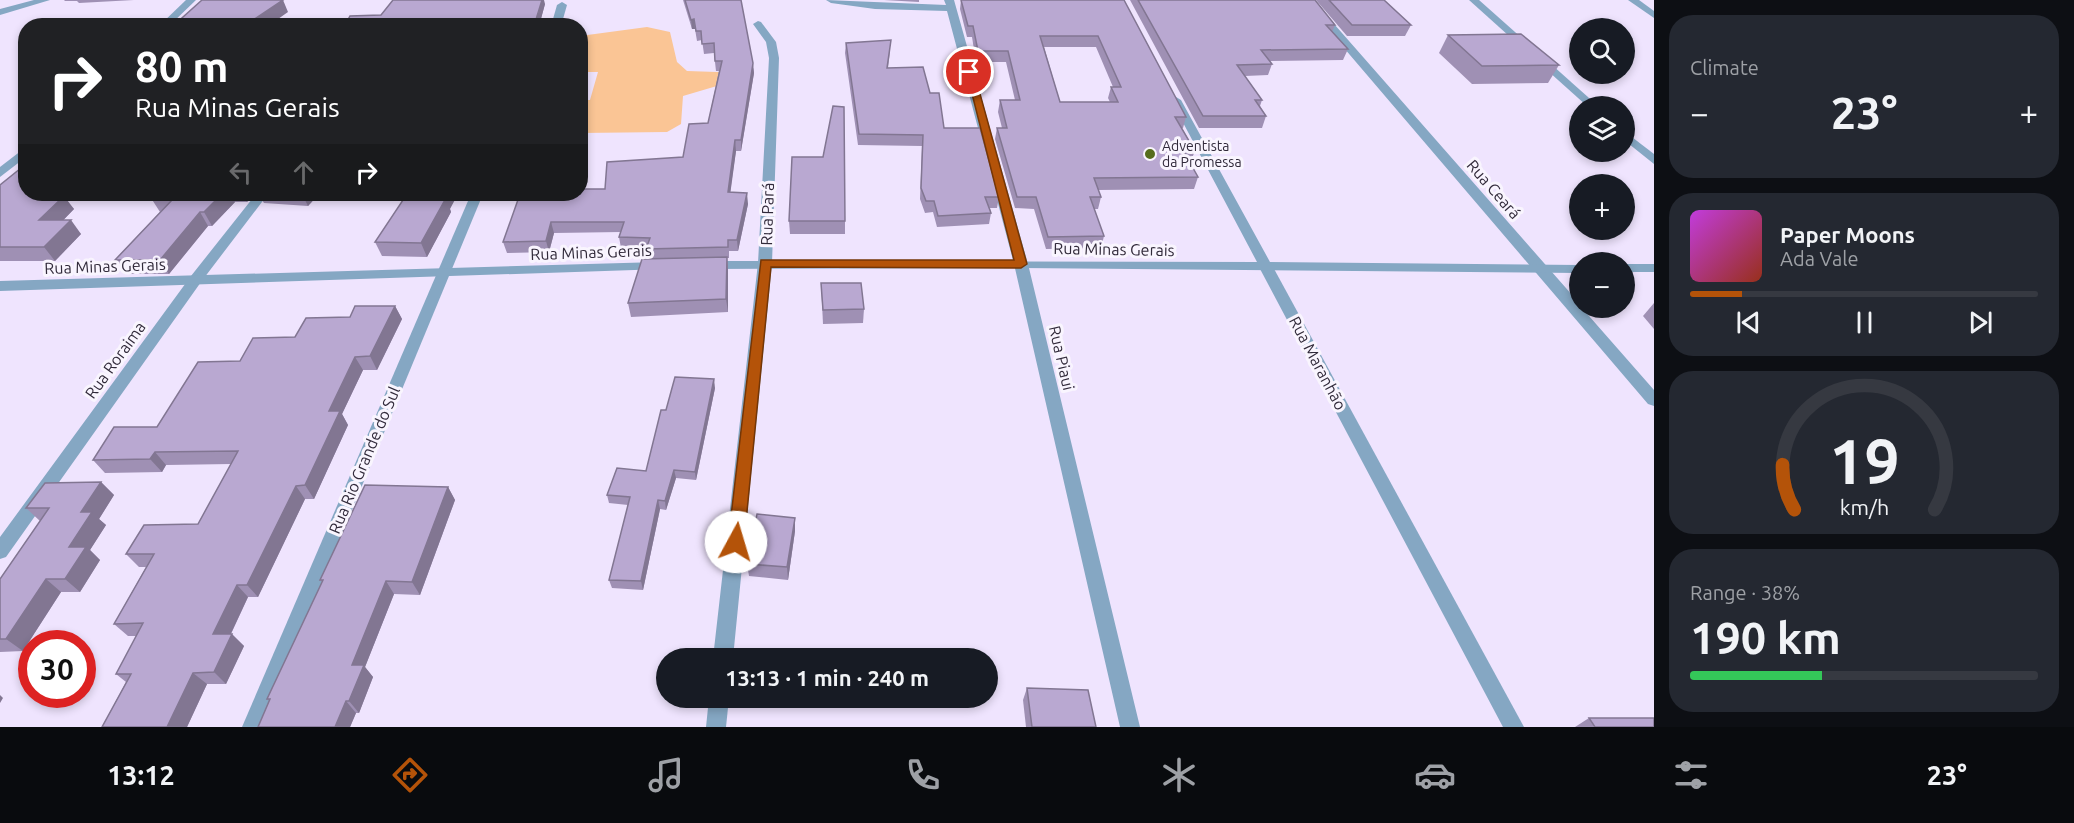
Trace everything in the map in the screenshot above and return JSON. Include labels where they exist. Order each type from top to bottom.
[{"type":"street","points":[[0,12],[45,0]]},
{"type":"street","points":[[172,18],[191,0]]},
{"type":"street","points":[[831,0],[886,6],[950,4]]},
{"type":"street","name":"Rua Ceará","points":[[1308,0],[1654,400]]},
{"type":"street","points":[[1474,0],[1582,96]]},
{"type":"street","points":[[1633,0],[1654,15]]},
{"type":"street","name":"Rua Piaui","points":[[950,4],[1021,264],[1130,727]]},
{"type":"street","points":[[558,18],[562,5]]},
{"type":"street","name":"Rua Pará","points":[[724,648],[765,263],[774,58],[771,42],[758,24]]},
{"type":"street","name":"Rua Maranhão","points":[[1172,92],[1514,727]]},
{"type":"street","points":[[1635,144],[1654,160]]},
{"type":"street","points":[[0,173],[18,157]]},
{"type":"street","name":"Rua Roraima","points":[[0,551],[196,279],[257,201]]},
{"type":"street","name":"Rua Rio Grande do Sul","points":[[252,727],[474,201]]},
{"type":"street","name":"Rua Minas Gerais","points":[[694,265],[765,263],[1569,268]]},
{"type":"street","name":"Rua Minas Gerais","points":[[0,286],[670,266]]},
{"type":"street","points":[[1635,268],[1654,268]]},
{"type":"street","points":[[716,727],[718,708]]},
{"type":"shaded area","points":[[647,27],[670,32],[677,62],[687,71],[754,75],[683,96],[681,124],[667,132],[588,133],[588,100],[590,100],[598,72],[588,72],[588,35]]},
{"type":"building","points":[[202,0],[283,0],[256,18],[182,18]]},
{"type":"building","points":[[393,0],[542,0],[536,18],[349,18],[350,16],[381,15]]},
{"type":"building","points":[[685,0],[741,0],[753,63],[741,140],[735,140],[728,192],[747,193],[737,240],[728,240],[728,247],[646,249],[650,238],[619,237],[624,222],[551,222],[546,241],[503,242],[518,201],[588,201],[588,189],[605,189],[607,162],[683,157],[689,124],[708,123],[722,61],[715,61],[714,43],[702,44],[701,31],[696,31],[694,19],[691,20]]},
{"type":"building","points":[[961,0],[1124,0],[1186,117],[1175,117],[1195,151],[1184,152],[1198,177],[1094,178],[1101,197],[1090,197],[1104,236],[1048,237],[1036,197],[1017,197],[997,128],[1007,128],[1000,100],[1020,100],[1008,51],[978,51],[973,26],[968,26]],"holes":[[[1040,36],[1098,36],[1121,87],[1111,87],[1118,102],[1060,102]]]},
{"type":"building","points":[[1138,0],[1315,0],[1335,25],[1326,25],[1348,49],[1261,50],[1272,64],[1237,65],[1262,100],[1255,100],[1266,116],[1203,116]]},
{"type":"building","points":[[1329,0],[1384,0],[1411,25],[1352,25]]},
{"type":"building","points":[[1521,34],[1559,65],[1482,66],[1448,35]]},
{"type":"building","points":[[891,40],[887,68],[923,67],[930,93],[939,93],[944,128],[980,128],[999,197],[985,197],[991,213],[938,216],[934,201],[926,201],[921,188],[923,135],[859,134],[846,43]]},
{"type":"building","points":[[833,106],[844,107],[845,221],[789,221],[792,157],[823,157]]},
{"type":"building","points":[[18,170],[18,201],[59,201],[39,220],[71,220],[44,247],[0,247],[0,185]]},
{"type":"building","points":[[171,201],[215,201],[204,212],[200,212],[160,260],[115,260]]},
{"type":"building","points":[[402,201],[444,201],[421,243],[375,242]]},
{"type":"building","points":[[727,257],[726,299],[628,303],[642,259]]},
{"type":"building","points":[[821,283],[861,283],[864,309],[823,310]]},
{"type":"building","points":[[355,306],[395,306],[370,356],[355,357],[329,411],[340,411],[305,485],[296,486],[247,585],[237,585],[213,634],[232,634],[214,672],[193,673],[167,727],[102,727],[131,674],[116,674],[143,623],[114,624],[154,554],[126,554],[144,525],[198,524],[238,451],[155,452],[150,459],[93,460],[114,427],[157,427],[198,362],[240,361],[253,338],[295,337],[306,318],[350,317]]},
{"type":"building","points":[[675,377],[714,379],[695,472],[674,470],[665,501],[658,500],[641,581],[609,580],[630,497],[607,495],[617,468],[646,471],[661,410],[666,410]]},
{"type":"building","points":[[101,482],[81,512],[92,512],[69,547],[86,547],[65,579],[46,579],[6,639],[0,639],[0,579],[49,508],[26,508],[45,483]]},
{"type":"building","points":[[365,485],[448,487],[412,582],[386,581],[352,665],[364,665],[335,727],[258,727],[270,699],[267,699]]},
{"type":"building","points":[[757,514],[795,518],[787,567],[747,564]]},
{"type":"building","points":[[1027,688],[1088,690],[1096,727],[1032,727]]},
{"type":"building","points":[[1589,718],[1654,718],[1654,727],[1595,727]]},
{"type":"place","name":"Adventista da Promessa","points":[[1150,154]]},
{"type":"route","points":[[736,542],[765,263],[1021,264],[969,72]]}]
